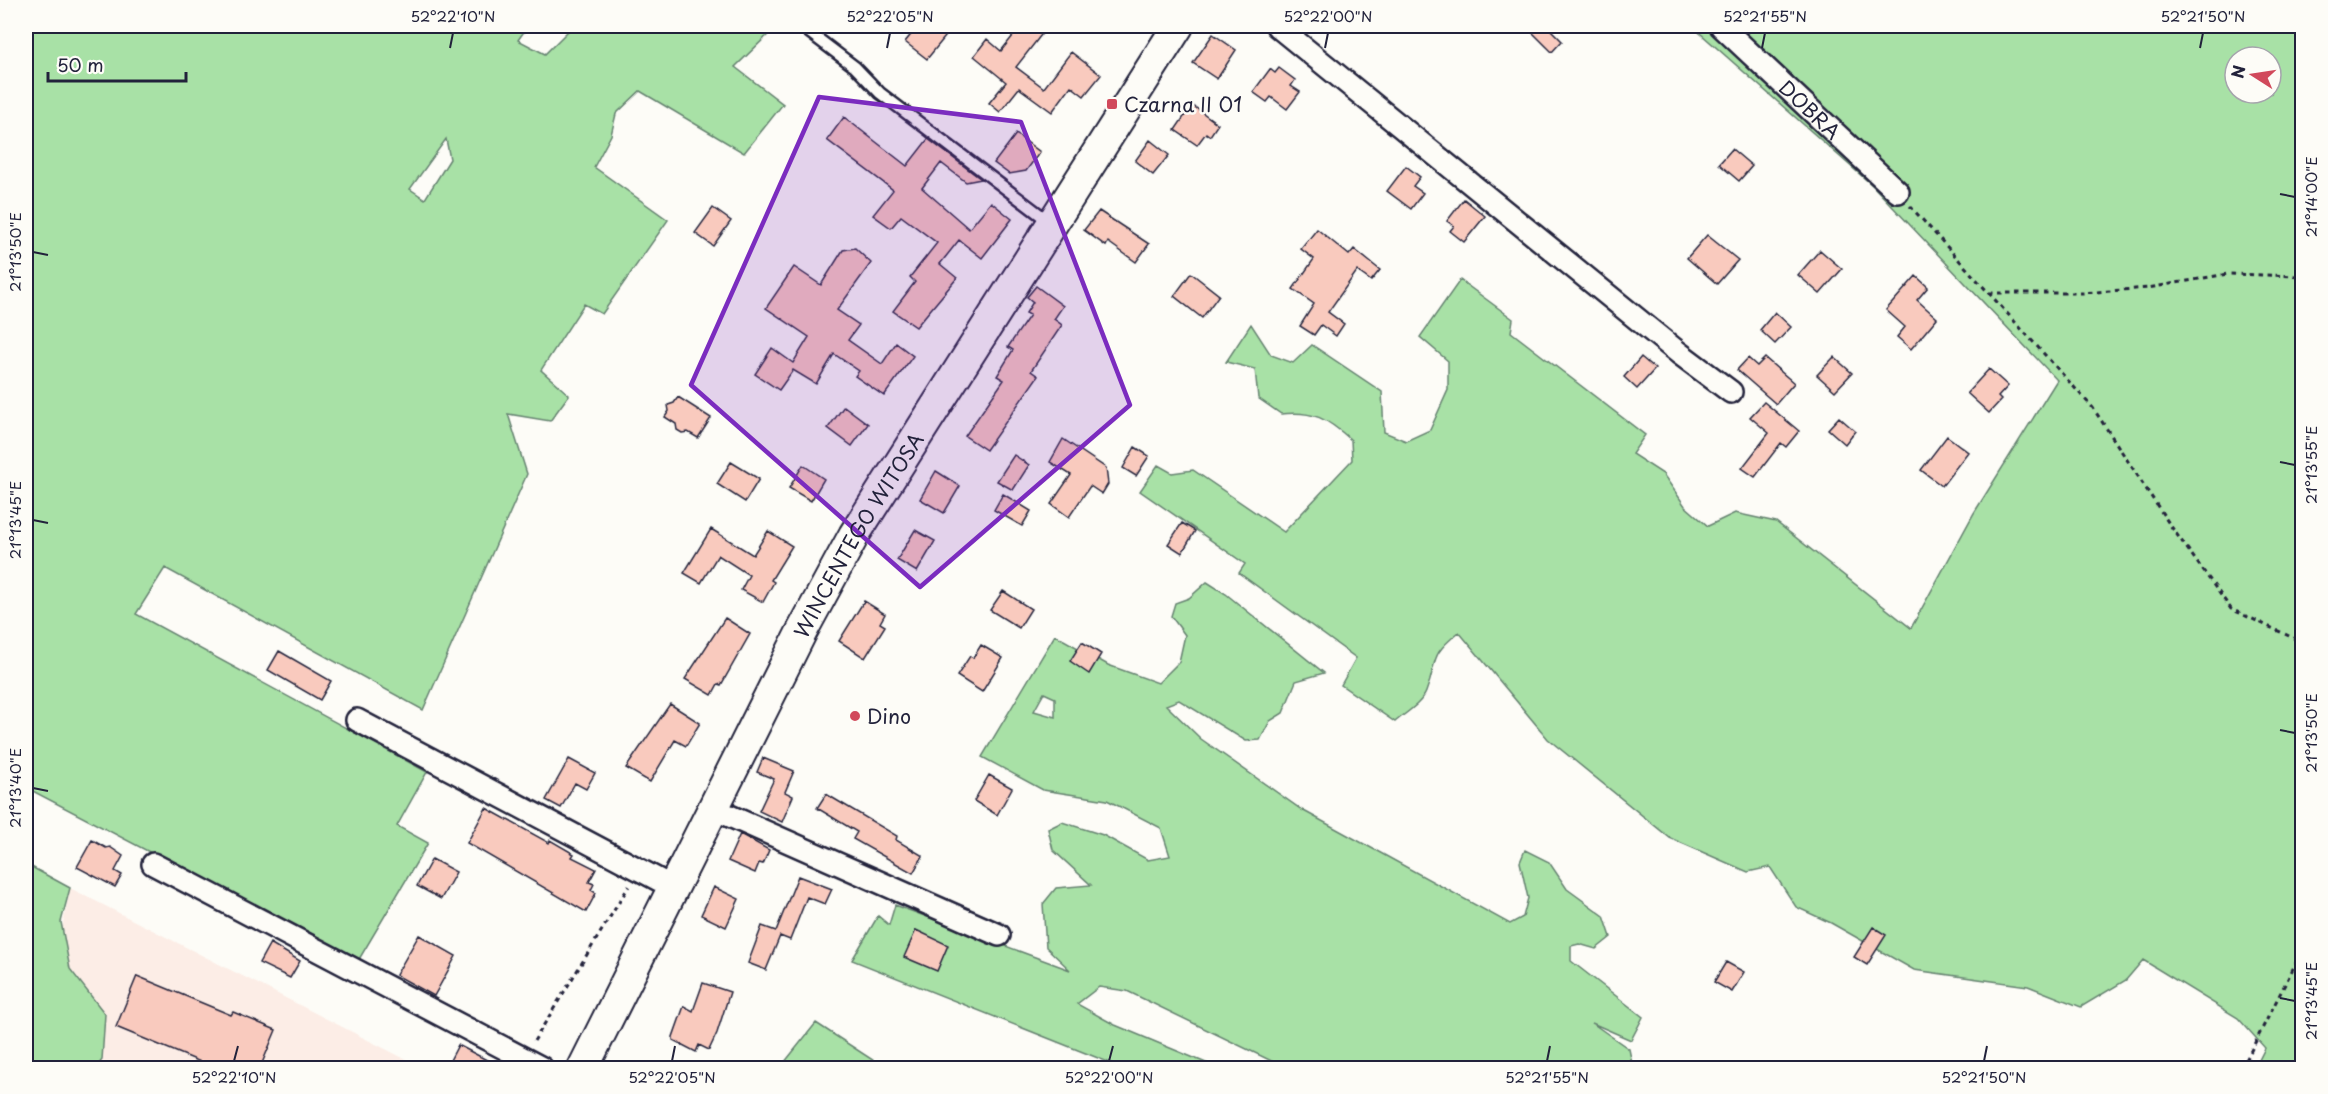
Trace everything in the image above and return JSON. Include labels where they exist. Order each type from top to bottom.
[{"type":"main road","name":"WINCENTEGO WITOSA","points":[[583,1068],[802,631],[854,535],[1178,26]]},
{"type":"street","points":[[1277,26],[1731,392]]},
{"type":"street","name":"DOBRA","points":[[1721,26],[1898,192]]},
{"type":"street","points":[[357,720],[638,871],[674,888]]},
{"type":"street","points":[[714,809],[999,935]]},
{"type":"street","points":[[153,864],[532,1064]]},
{"type":"lane","points":[[801,26],[855,67],[879,93],[1052,223]]},
{"type":"path","points":[[1898,192],[2093,408],[2170,525],[2231,609],[2302,642]]},
{"type":"path","points":[[1989,293],[2083,293],[2127,290],[2226,274],[2302,276]]},
{"type":"path","points":[[532,1064],[638,871]]},
{"type":"path","points":[[2242,1068],[2302,951]]},
{"type":"highlighted area","points":[[819,97],[1021,122],[1130,405],[920,587],[691,385]]},
{"type":"shaded area","points":[[70,888],[409,1061],[424,1068],[34,1068]]},
{"type":"green space","points":[[26,26],[528,26],[518,40],[545,54],[573,26],[777,26],[735,67],[783,104],[744,153],[640,91],[616,114],[611,135],[594,167],[668,220],[602,314],[584,304],[541,370],[569,395],[550,421],[508,414],[527,474],[423,710],[165,568],[136,614],[427,772],[397,826],[428,843],[358,961],[29,789],[26,796]],"holes":[[[446,139],[450,159],[425,199],[410,189]]]},
{"type":"green space","points":[[1692,26],[2302,26],[2302,1068],[2255,1068],[2265,1048],[2238,1018],[2143,960],[2126,980],[2081,1007],[2028,986],[1914,970],[1831,923],[1796,907],[1770,867],[1748,872],[1670,838],[1548,739],[1459,632],[1442,648],[1435,659],[1424,696],[1395,722],[1341,685],[1356,658],[1239,573],[1245,564],[1140,491],[1158,465],[1172,473],[1193,470],[1284,532],[1352,460],[1351,440],[1327,421],[1311,415],[1281,414],[1258,398],[1255,369],[1226,362],[1251,324],[1271,355],[1293,363],[1312,345],[1382,392],[1384,432],[1406,441],[1430,430],[1448,390],[1448,361],[1420,337],[1460,280],[1513,319],[1511,332],[1645,435],[1632,454],[1663,474],[1685,506],[1708,526],[1735,513],[1776,522],[1911,628],[1974,513],[2057,380],[1873,186]]},
{"type":"green space","points":[[1207,582],[1226,594],[1324,673],[1296,681],[1283,713],[1270,721],[1260,740],[1246,741],[1179,700],[1166,705],[1201,739],[1302,810],[1510,924],[1523,917],[1528,898],[1520,862],[1525,850],[1549,862],[1567,889],[1604,916],[1611,937],[1596,949],[1579,944],[1571,946],[1571,961],[1643,1017],[1631,1040],[1592,1023],[1629,1049],[1633,1068],[1286,1068],[1127,991],[1099,987],[1077,1004],[1115,1025],[1218,1068],[1123,1068],[852,960],[878,916],[889,925],[895,905],[1070,970],[1046,947],[1043,904],[1056,888],[1091,885],[1053,850],[1048,829],[1062,822],[1103,835],[1148,860],[1170,856],[1161,828],[1107,800],[1043,790],[982,757],[1055,635],[1108,665],[1158,683],[1179,662],[1185,635],[1171,616],[1175,603],[1189,598]],"holes":[[[1044,693],[1055,698],[1055,717],[1034,711]]]},
{"type":"green space","points":[[26,864],[70,888],[61,922],[70,969],[105,1014],[102,1060],[96,1068],[26,1068]]},
{"type":"green space","points":[[816,1023],[885,1068],[780,1068]]},
{"type":"building","points":[[918,26],[954,26],[927,59],[905,42]]},
{"type":"building","points":[[1021,26],[1048,26],[1016,67],[1044,88],[1071,52],[1101,75],[1084,96],[1071,86],[1052,112],[1019,88],[1000,112],[989,103],[1006,82],[974,56],[987,39],[1001,51]]},
{"type":"building","points":[[1526,26],[1547,26],[1562,41],[1552,52]]},
{"type":"building","points":[[1213,34],[1236,50],[1217,79],[1193,63]]},
{"type":"building","points":[[1279,68],[1295,80],[1291,86],[1300,92],[1287,109],[1271,97],[1267,102],[1253,92],[1270,69],[1275,73]]},
{"type":"building","points":[[1192,105],[1218,124],[1210,136],[1206,133],[1197,145],[1175,130]]},
{"type":"building","points":[[844,117],[907,166],[928,139],[981,179],[966,182],[941,163],[922,188],[969,229],[991,202],[1012,219],[982,258],[959,240],[940,264],[957,278],[916,327],[893,311],[915,282],[910,277],[937,243],[901,216],[891,228],[873,215],[893,190],[827,140]]},
{"type":"building","points":[[1016,134],[1040,152],[1026,171],[1009,174],[994,163]]},
{"type":"building","points":[[1150,140],[1169,155],[1153,175],[1135,161]]},
{"type":"building","points":[[1732,149],[1752,166],[1739,181],[1719,164]]},
{"type":"building","points":[[1406,166],[1420,177],[1413,186],[1423,193],[1411,209],[1387,191]]},
{"type":"building","points":[[1464,199],[1485,216],[1464,242],[1450,231],[1454,226],[1447,221]]},
{"type":"building","points":[[713,208],[731,221],[713,246],[695,233]]},
{"type":"building","points":[[1099,211],[1149,244],[1136,262],[1108,242],[1106,246],[1084,230]]},
{"type":"building","points":[[1317,229],[1349,255],[1354,249],[1380,270],[1371,281],[1357,271],[1328,312],[1344,324],[1336,336],[1321,325],[1314,335],[1300,326],[1314,304],[1293,289],[1314,259],[1301,249]]},
{"type":"building","points":[[1707,235],[1738,260],[1717,284],[1687,258]]},
{"type":"building","points":[[855,248],[871,263],[837,310],[859,325],[848,340],[882,364],[896,343],[913,356],[884,396],[855,376],[859,371],[834,354],[816,384],[793,370],[779,390],[755,374],[772,348],[793,363],[809,337],[766,308],[794,267],[821,285],[843,250]]},
{"type":"building","points":[[1820,250],[1842,269],[1820,294],[1798,275]]},
{"type":"building","points":[[1191,273],[1219,295],[1202,318],[1174,296]]},
{"type":"building","points":[[1916,276],[1928,287],[1917,300],[1937,318],[1911,349],[1897,337],[1905,327],[1886,310]]},
{"type":"building","points":[[1036,286],[1063,306],[1054,319],[1062,325],[1031,371],[1038,376],[986,450],[965,436],[1004,380],[997,376],[1013,350],[1008,347],[1030,315],[1026,313],[1033,302],[1027,297]]},
{"type":"building","points":[[1775,312],[1791,327],[1775,344],[1760,330]]},
{"type":"building","points":[[1641,357],[1655,369],[1637,389],[1624,377]]},
{"type":"building","points":[[1834,357],[1852,373],[1835,391],[1817,375]]},
{"type":"building","points":[[1748,358],[1757,366],[1765,358],[1794,383],[1776,404],[1737,370]]},
{"type":"building","points":[[1989,369],[2008,386],[1998,397],[2001,400],[1989,413],[1967,393]]},
{"type":"building","points":[[678,397],[711,418],[698,438],[688,432],[682,433],[677,430],[676,424],[665,417],[669,411],[668,405],[674,403]]},
{"type":"building","points":[[1764,402],[1799,431],[1786,447],[1781,443],[1755,477],[1742,468],[1769,433],[1750,417]]},
{"type":"building","points":[[844,406],[868,424],[852,446],[828,428]]},
{"type":"building","points":[[1839,417],[1855,431],[1845,444],[1828,429]]},
{"type":"building","points":[[1947,436],[1968,452],[1942,486],[1921,470]]},
{"type":"building","points":[[1063,439],[1106,468],[1108,484],[1102,494],[1090,486],[1069,517],[1051,504],[1071,475],[1050,462]]},
{"type":"building","points":[[1135,447],[1149,456],[1136,476],[1123,468]]},
{"type":"building","points":[[1014,455],[1029,465],[1013,490],[997,481]]},
{"type":"building","points":[[731,462],[759,479],[745,502],[717,484]]},
{"type":"building","points":[[803,465],[824,479],[811,501],[789,488]]},
{"type":"building","points":[[936,471],[960,486],[944,513],[920,499]]},
{"type":"building","points":[[1003,494],[1031,511],[1022,526],[994,510]]},
{"type":"building","points":[[1182,523],[1195,531],[1182,553],[1168,544]]},
{"type":"building","points":[[711,529],[753,555],[768,531],[792,546],[771,580],[774,582],[763,602],[741,590],[749,575],[718,555],[701,583],[684,573]]},
{"type":"building","points":[[915,530],[935,541],[917,572],[897,560]]},
{"type":"building","points":[[1003,591],[1031,609],[1019,628],[990,610]]},
{"type":"building","points":[[864,601],[885,614],[880,623],[885,626],[865,658],[839,641]]},
{"type":"building","points":[[725,618],[750,634],[721,685],[718,684],[712,695],[685,679]]},
{"type":"building","points":[[1082,642],[1101,654],[1089,674],[1070,661]]},
{"type":"building","points":[[981,645],[1003,658],[982,692],[957,676],[970,656],[973,658]]},
{"type":"building","points":[[279,651],[331,681],[320,700],[268,670]]},
{"type":"building","points":[[670,704],[700,723],[686,746],[675,740],[650,782],[626,768]]},
{"type":"building","points":[[763,758],[794,771],[785,792],[793,796],[782,822],[759,811],[774,779],[757,772]]},
{"type":"building","points":[[569,759],[595,773],[586,789],[575,783],[561,808],[546,800]]},
{"type":"building","points":[[989,775],[1012,788],[997,815],[974,801]]},
{"type":"building","points":[[826,794],[897,836],[896,840],[923,856],[913,873],[853,839],[857,832],[817,808]]},
{"type":"building","points":[[486,808],[549,843],[550,840],[574,854],[572,857],[596,869],[589,882],[594,884],[591,890],[596,893],[586,912],[467,843]]},
{"type":"building","points":[[740,834],[769,850],[763,864],[759,863],[755,873],[728,861]]},
{"type":"building","points":[[92,840],[106,848],[110,847],[123,856],[115,871],[122,875],[115,887],[77,867]]},
{"type":"building","points":[[432,859],[456,872],[441,899],[417,886]]},
{"type":"building","points":[[798,876],[832,889],[825,904],[807,897],[790,940],[780,936],[766,970],[748,963],[762,926],[776,931]]},
{"type":"building","points":[[714,887],[739,899],[726,927],[701,915]]},
{"type":"building","points":[[1873,927],[1886,935],[1867,965],[1854,957]]},
{"type":"building","points":[[916,930],[948,945],[937,971],[904,957]]},
{"type":"building","points":[[419,935],[456,956],[434,996],[396,975]]},
{"type":"building","points":[[270,943],[300,961],[290,978],[259,963]]},
{"type":"building","points":[[1726,962],[1744,972],[1732,992],[1714,982]]},
{"type":"building","points":[[137,976],[231,1015],[233,1012],[276,1030],[260,1068],[215,1068],[116,1027]]},
{"type":"building","points":[[703,983],[730,992],[709,1050],[699,1045],[696,1052],[673,1040],[673,1037],[684,1006],[693,1011]]},
{"type":"building","points":[[458,1045],[502,1068],[446,1068]]},
{"type":"place","name":"Czarna II 01","points":[[1112,104]]},
{"type":"place","name":"Dino","points":[[855,716]]}]
